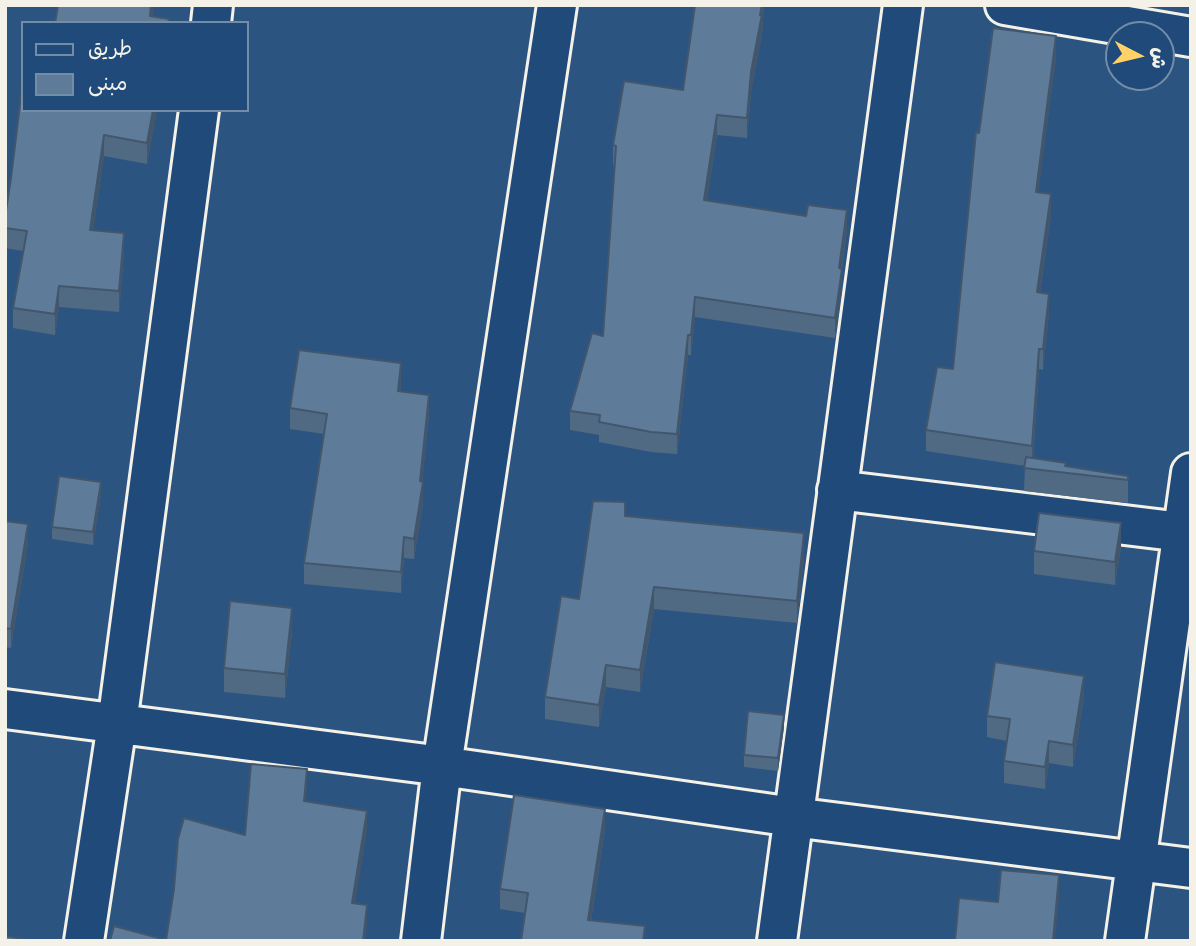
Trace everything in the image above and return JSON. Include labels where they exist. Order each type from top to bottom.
[{"type":"street","points":[[421,941],[442,766],[557,5]]},
{"type":"street","points":[[777,941],[903,5]]},
{"type":"street","points":[[1005,5],[1191,37]]},
{"type":"street","points":[[84,941],[117,723],[199,112]]},
{"type":"street","points":[[1125,941],[1191,473]]},
{"type":"street","points":[[837,490],[1182,532]]},
{"type":"street","points":[[5,709],[442,766],[793,817],[1191,868]]},
{"type":"building","points":[[58,5],[151,5],[150,16],[169,19],[168,21],[55,21]]},
{"type":"building","points":[[695,5],[762,5],[747,118],[717,115],[704,200],[806,216],[808,205],[847,210],[835,318],[695,297],[677,434],[599,422],[600,415],[570,411],[592,333],[603,336],[616,146],[613,145],[624,81],[683,90]]},
{"type":"building","points":[[993,28],[1056,36],[1036,192],[1051,194],[1037,292],[1049,294],[1043,349],[1039,349],[1032,446],[926,430],[937,367],[953,369],[976,132],[979,133]]},
{"type":"building","points":[[21,96],[21,112],[153,112],[147,143],[104,135],[90,230],[124,233],[119,291],[59,286],[55,314],[13,308],[27,231],[5,228]]},
{"type":"building","points":[[299,350],[401,363],[398,391],[429,395],[420,481],[423,482],[414,539],[404,537],[401,572],[304,563],[327,414],[290,408]]},
{"type":"building","points":[[1026,457],[1128,476],[1128,480],[1024,468]]},
{"type":"building","points":[[59,476],[101,482],[93,532],[52,527]]},
{"type":"building","points":[[593,501],[625,502],[625,516],[804,533],[797,601],[654,587],[640,670],[606,665],[599,705],[545,697],[561,596],[579,599]]},
{"type":"building","points":[[1039,513],[1121,523],[1115,562],[1034,551]]},
{"type":"building","points":[[5,521],[28,524],[11,629],[5,628]]},
{"type":"building","points":[[230,601],[292,608],[285,674],[224,668]]},
{"type":"building","points":[[995,662],[1084,676],[1073,745],[1049,741],[1045,767],[1004,761],[1010,719],[987,716]]},
{"type":"building","points":[[748,711],[784,715],[778,758],[744,755]]},
{"type":"building","points":[[251,764],[307,769],[304,801],[367,811],[352,903],[367,905],[363,941],[110,941],[114,926],[166,940],[178,839],[184,818],[245,835]]},
{"type":"building","points":[[514,795],[605,809],[588,920],[645,926],[643,941],[521,941],[528,893],[500,889]]},
{"type":"building","points":[[1001,870],[1059,875],[1053,941],[955,941],[959,898],[998,902]]},
{"type":"building","points":[[5,936],[34,941],[5,941]]}]
